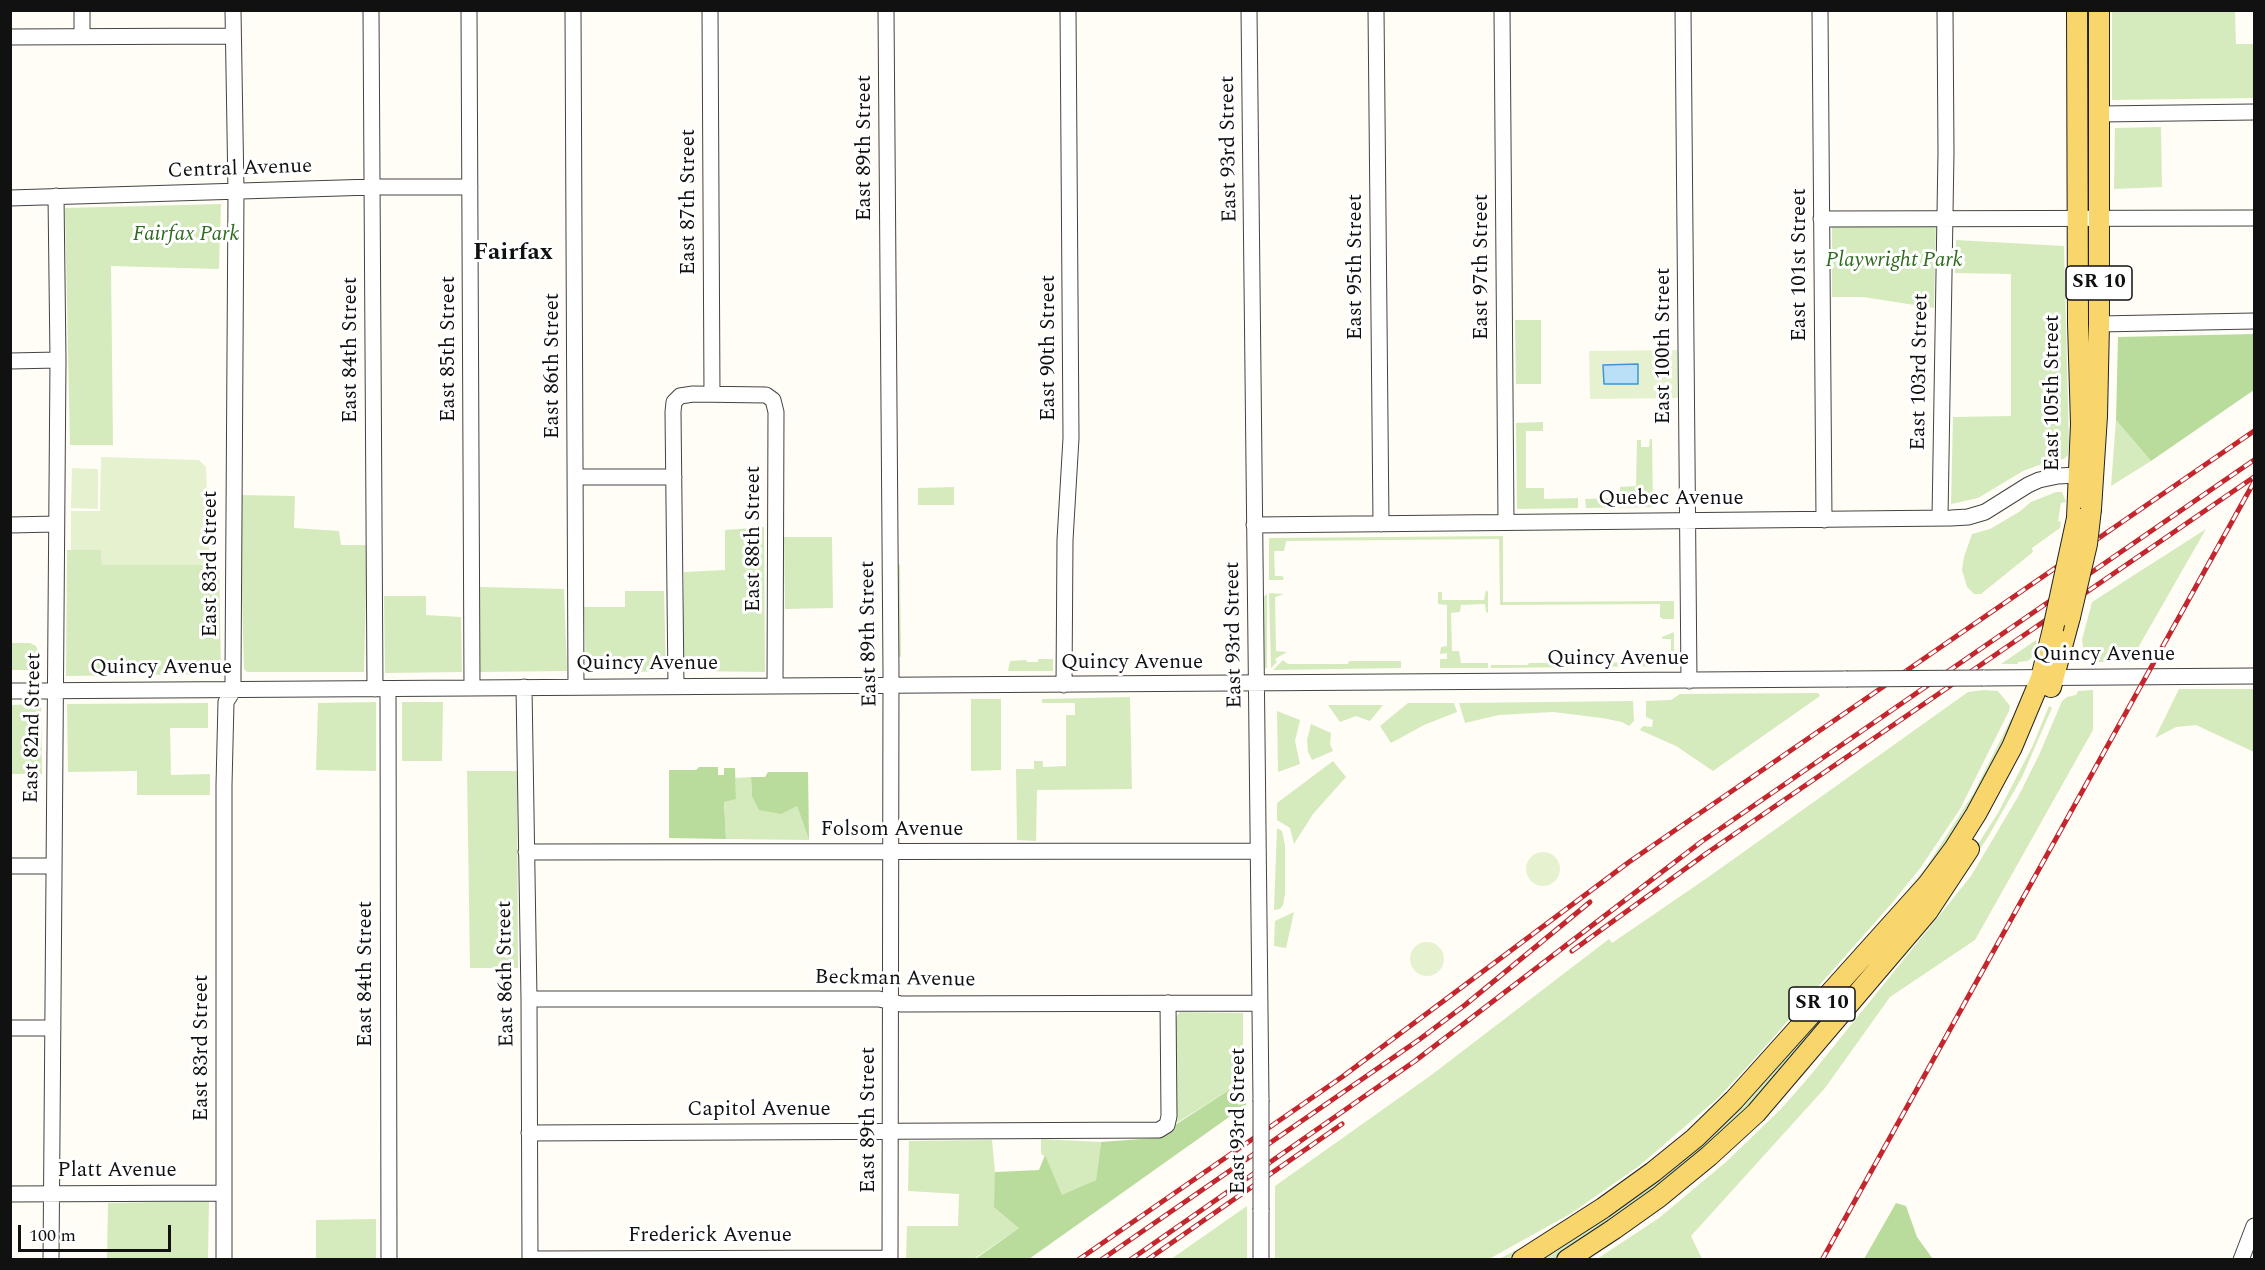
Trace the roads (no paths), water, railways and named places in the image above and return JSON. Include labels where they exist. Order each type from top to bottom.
[{"type":"main road","name":"East 105th Street","points":[[2048,678],[2070,617],[2086,544],[2078,475],[2081,424],[2078,324],[2077,10]]},
{"type":"main road","name":"East 105th Street","points":[[2048,678],[2053,630],[2084,514],[2097,416],[2099,10]]},
{"type":"main road","name":"SR 10","points":[[1522,1260],[1603,1208],[1653,1172],[1734,1100],[1903,913],[1954,849],[1976,814],[2048,678]]},
{"type":"main road","name":"SR 10","points":[[1566,1260],[1659,1197],[1756,1113],[1928,911],[1989,818],[2011,778],[2048,678]]},
{"type":"street","points":[[82,10],[82,36]]},
{"type":"street","name":"East 83rd Street","points":[[224,1260],[225,702],[232,691],[236,192],[233,10]]},
{"type":"street","name":"East 84th Street","points":[[371,10],[389,1260]]},
{"type":"street","name":"East 85th Street","points":[[469,10],[472,687]]},
{"type":"street","name":"East 86th Street","points":[[573,10],[576,686]]},
{"type":"street","name":"East 87th Street","points":[[710,10],[712,394]]},
{"type":"street","name":"East 89th Street","points":[[886,10],[891,686],[890,1257]]},
{"type":"street","name":"East 90th Street","points":[[1064,686],[1065,540],[1071,438],[1068,10]]},
{"type":"street","name":"East 93rd Street","points":[[1249,10],[1262,1260]]},
{"type":"street","name":"East 95th Street","points":[[1376,10],[1381,524]]},
{"type":"street","name":"East 97th Street","points":[[1502,10],[1506,522]]},
{"type":"street","name":"East 100th Street","points":[[1683,10],[1689,681]]},
{"type":"street","name":"East 101st Street","points":[[1820,10],[1824,520]]},
{"type":"street","name":"East 103rd Street","points":[[1940,518],[1945,219],[1945,10]]},
{"type":"street","points":[[10,37],[233,36]]},
{"type":"street","points":[[2099,114],[2254,112]]},
{"type":"street","name":"Central Avenue","points":[[10,198],[373,187],[470,187]]},
{"type":"street","name":"East 82nd Street","points":[[51,1260],[58,360],[56,196]]},
{"type":"street","points":[[1821,219],[2254,218]]},
{"type":"street","points":[[2099,324],[2254,321]]},
{"type":"street","points":[[10,361],[58,360]]},
{"type":"street","points":[[676,686],[674,402],[681,396],[712,394]]},
{"type":"street","name":"East 88th Street","points":[[712,394],[766,395],[773,400],[776,412],[775,686]]},
{"type":"street","name":"Quebec Avenue","points":[[1254,525],[1824,520],[1974,516],[1993,508],[2033,482],[2058,476],[2078,475]]},
{"type":"street","points":[[575,477],[674,477]]},
{"type":"street","points":[[10,525],[56,524]]},
{"type":"street","name":"Quincy Avenue","points":[[10,691],[232,691],[576,686],[1064,686],[2254,676]]},
{"type":"street","name":"East 86th Street","points":[[524,687],[530,999],[530,1259]]},
{"type":"street","name":"Folsom Avenue","points":[[526,852],[1258,851]]},
{"type":"street","points":[[10,866],[54,866]]},
{"type":"street","name":"Beckman Avenue","points":[[530,999],[858,999],[901,1004],[1260,1003]]},
{"type":"street","name":"Capitol Avenue","points":[[530,1133],[1159,1130],[1167,1125],[1169,1116],[1168,1003]]},
{"type":"street","points":[[10,1028],[53,1028]]},
{"type":"street","name":"Platt Avenue","points":[[10,1194],[224,1193]]},
{"type":"street","points":[[2241,1260],[2254,1226]]},
{"type":"street","name":"Frederick Avenue","points":[[530,1259],[890,1257]]},
{"type":"water","points":[[1638,364],[1638,384],[1604,384],[1603,365]]},
{"type":"railway","points":[[1078,1260],[1342,1077],[1629,862],[2254,431]]},
{"type":"railway","points":[[1130,1260],[1415,1061],[1701,842],[2254,460]]},
{"type":"railway","points":[[1572,951],[1707,853],[2254,477]]},
{"type":"railway","points":[[1822,1260],[2254,482]]},
{"type":"railway","points":[[1101,1260],[1420,1039],[1590,902]]},
{"type":"railway","points":[[1147,1260],[1342,1124]]},
{"type":"district","name":"Fairfax","points":[[513,254]]},
{"type":"park label","name":"Fairfax Park","points":[[186,236]]},
{"type":"park label","name":"Playwright Park","points":[[1894,262]]}]
